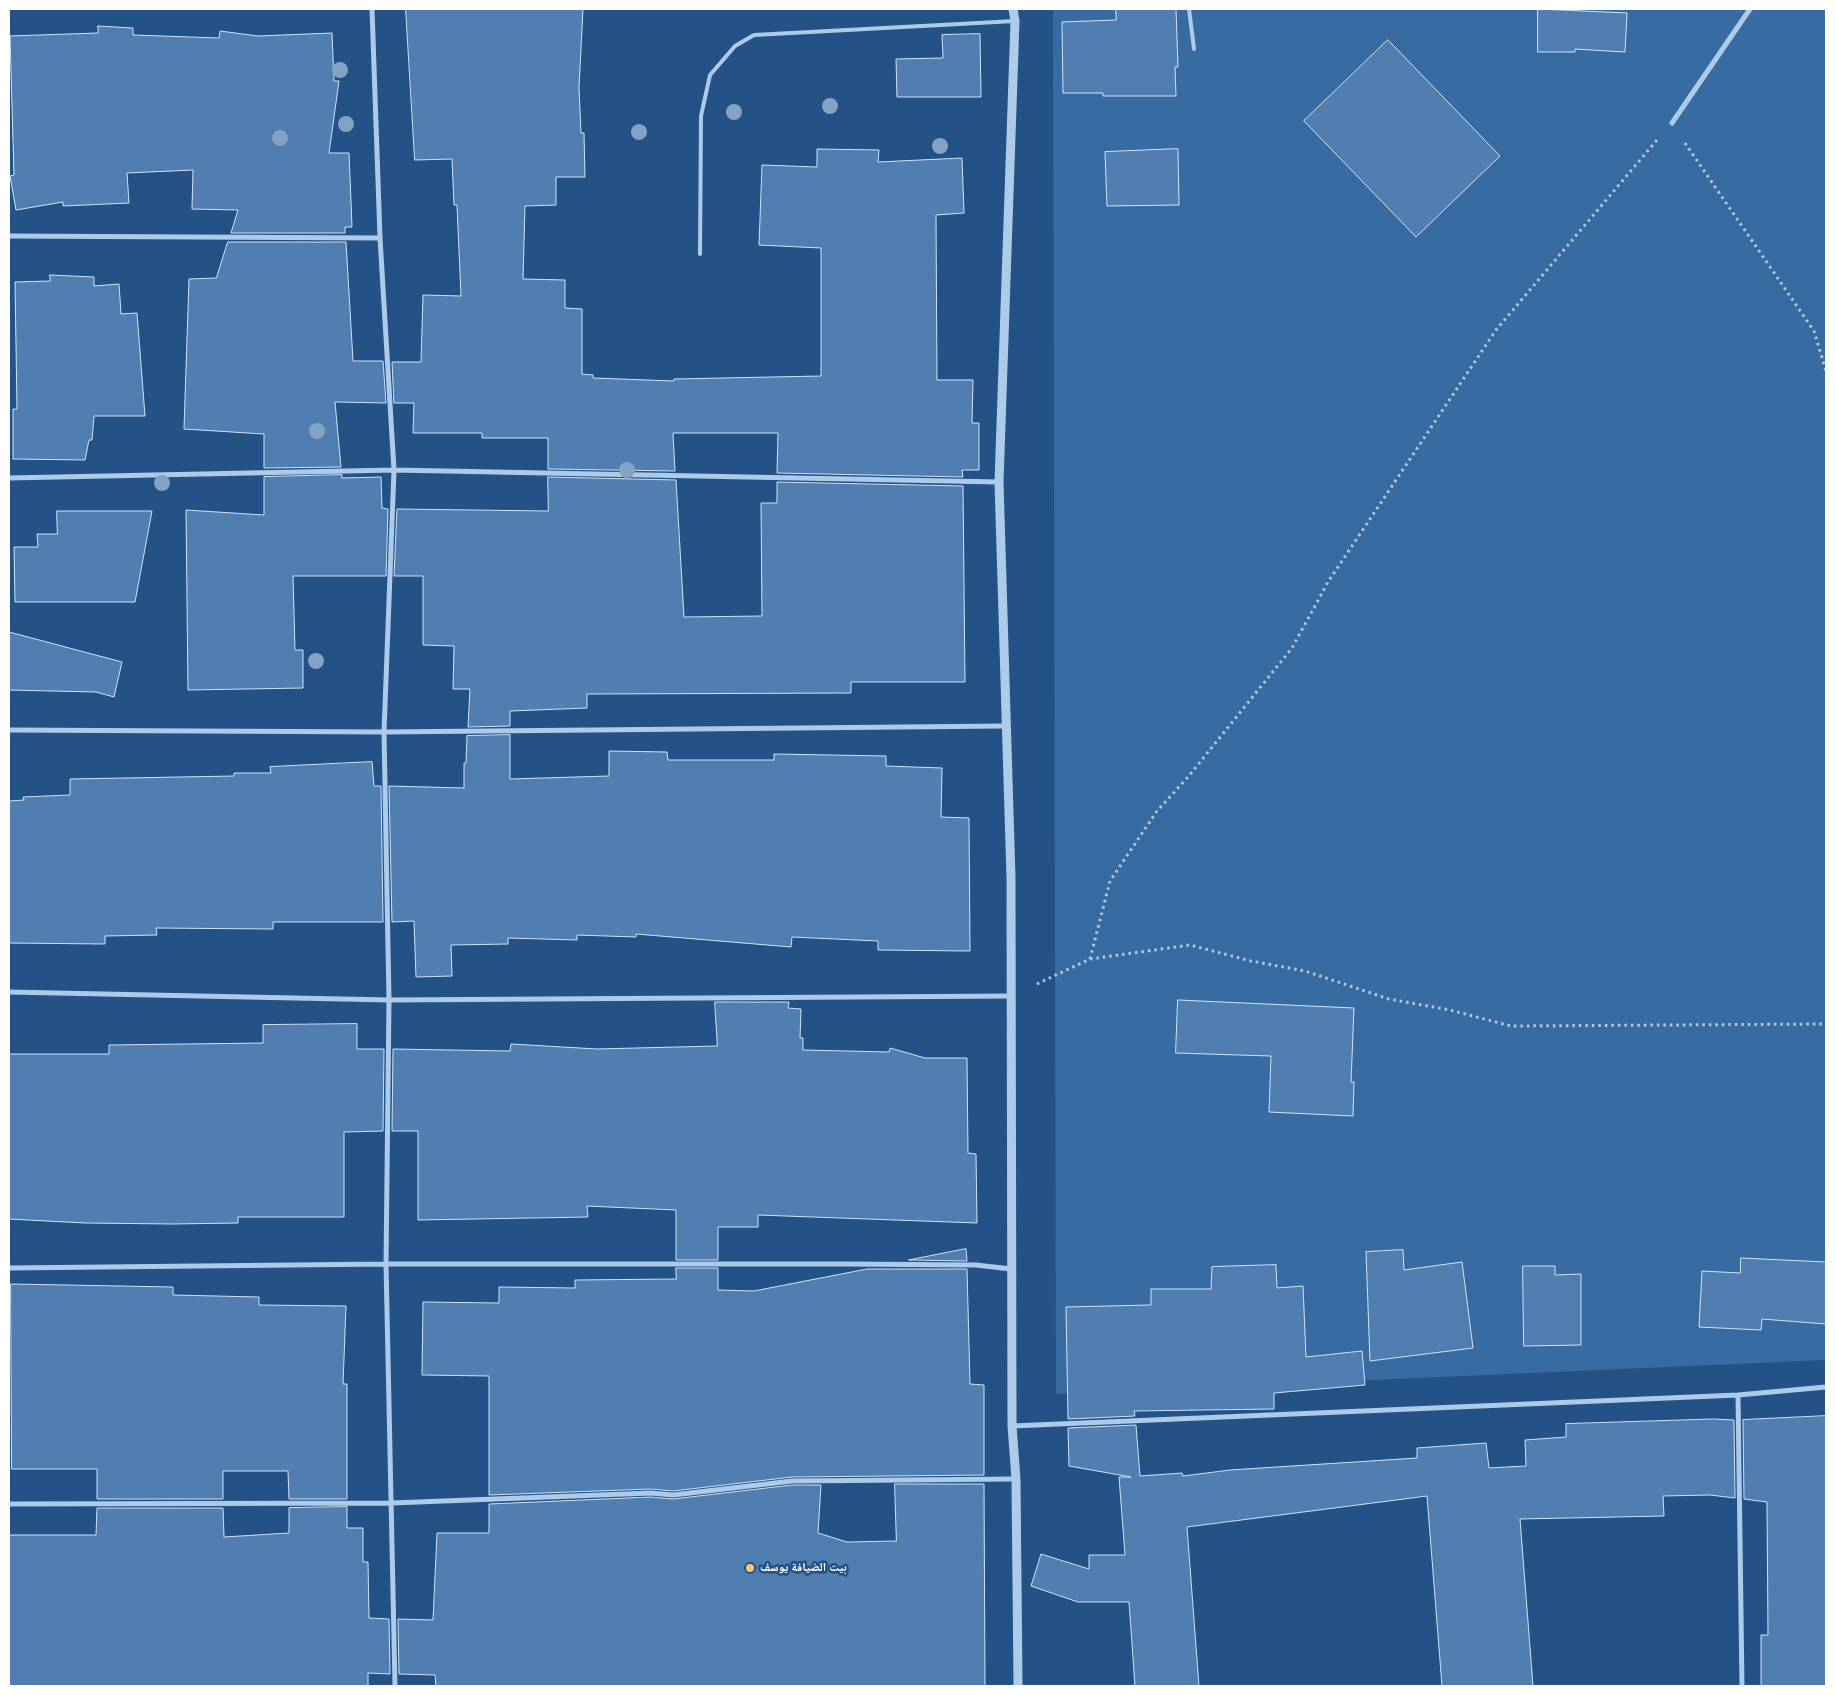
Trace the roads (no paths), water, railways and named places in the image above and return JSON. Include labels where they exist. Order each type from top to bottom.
[{"type":"street","points":[[372,9],[380,238],[394,470],[384,732],[389,1000],[386,1264],[395,1686]]},
{"type":"street","points":[[1013,9],[1015,20],[999,482],[1011,878],[1012,1426],[1016,1479],[1018,1686]]},
{"type":"street","points":[[1672,123],[1750,9]]},
{"type":"street","points":[[9,236],[380,238]]},
{"type":"street","points":[[9,478],[394,470],[999,482]]},
{"type":"street","points":[[9,730],[384,732],[1005,726]]},
{"type":"street","points":[[9,992],[389,1000],[1012,996]]},
{"type":"street","points":[[9,1268],[386,1264],[976,1265],[1011,1268]]},
{"type":"street","points":[[1012,1426],[1738,1395],[1826,1387]]},
{"type":"street","points":[[1738,1395],[1742,1686]]},
{"type":"street","points":[[9,1504],[392,1503],[651,1493],[673,1495],[792,1481],[1016,1479]]},
{"type":"lane","points":[[1190,9],[1194,49]]},
{"type":"lane","points":[[700,254],[702,116],[710,75],[735,46],[754,35],[1015,20]]},
{"type":"place","name":"بيت الضيافة يوسف","points":[[750,1568]]}]
